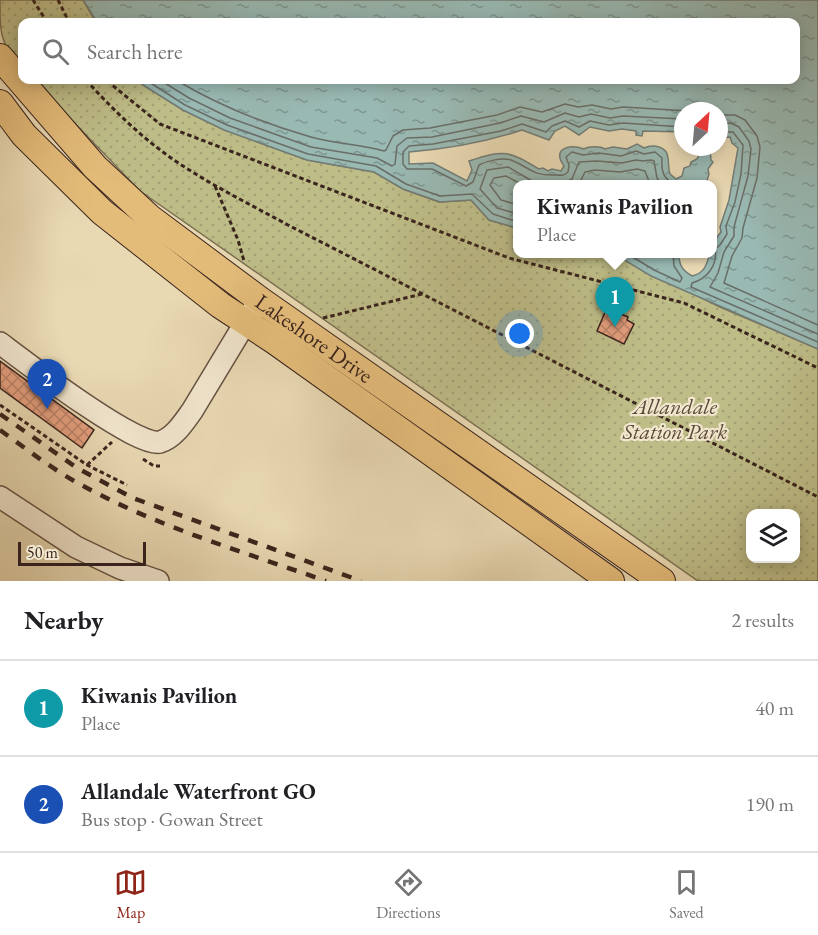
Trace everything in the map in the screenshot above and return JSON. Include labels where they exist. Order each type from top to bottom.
[{"type":"main road","name":"Lakeshore Drive","points":[[0,57],[18,78]]},
{"type":"main road","name":"Lakeshore Drive","points":[[23,84],[95,167],[150,218],[260,300],[662,581]]},
{"type":"main road","name":"Lakeshore Drive","points":[[0,103],[24,135],[102,212],[246,323],[286,349],[611,581]]},
{"type":"street","points":[[0,344],[123,430],[148,442],[159,443],[181,426],[192,411],[260,300]]},
{"type":"street","points":[[0,497],[57,536],[95,557],[117,574],[158,581]]},
{"type":"path","points":[[33,0],[44,18]]},
{"type":"path","points":[[58,0],[67,18]]},
{"type":"path","points":[[90,84],[156,146],[181,165],[214,185],[818,497]]},
{"type":"path","points":[[111,84],[160,124],[508,258],[684,303],[818,368]]},
{"type":"path","points":[[214,185],[238,240],[245,265]]},
{"type":"path","points":[[316,320],[423,293]]},
{"type":"path","points":[[0,405],[87,465],[127,485]]},
{"type":"path","points":[[87,465],[114,440]]},
{"type":"green space","points":[[0,0],[83,0],[94,18],[18,18],[18,64],[5,45],[0,22]]},
{"type":"green space","name":"Allandale Station Park","points":[[37,84],[142,84],[183,110],[225,130],[307,160],[374,172],[403,189],[439,202],[471,200],[489,220],[513,227],[513,258],[623,258],[720,307],[818,349],[818,581],[698,581],[140,191]]},
{"type":"water","points":[[83,0],[818,0],[818,349],[651,276],[623,258],[680,258],[682,267],[692,276],[700,273],[708,258],[717,258],[717,237],[721,232],[720,227],[729,200],[738,148],[728,137],[728,102],[674,102],[674,132],[643,131],[642,136],[636,135],[636,131],[622,129],[609,131],[590,127],[579,135],[565,126],[555,131],[549,140],[522,130],[466,144],[409,152],[409,164],[433,163],[467,181],[472,170],[469,161],[499,154],[513,155],[539,169],[561,171],[564,166],[561,151],[568,147],[627,149],[637,144],[644,148],[659,147],[667,154],[670,174],[676,179],[682,176],[684,168],[690,166],[691,162],[698,156],[711,156],[713,162],[708,169],[707,180],[513,180],[513,227],[489,220],[471,200],[440,202],[403,189],[374,172],[307,160],[224,130],[183,110],[142,84],[800,84],[800,18],[94,18]]},
{"type":"building","points":[[606,310],[628,317],[627,320],[634,324],[624,344],[597,331]]},
{"type":"building","points":[[0,361],[94,430],[82,448],[0,388]]},
{"type":"railway","points":[[0,414],[77,468],[133,498],[361,581]]},
{"type":"railway","points":[[0,430],[64,475],[115,502],[205,539],[326,581]]},
{"type":"place","name":"Kiwanis Pavilion","points":[[615,327]]},
{"type":"place","name":"Allandale Waterfront GO","points":[[47,409]]}]
